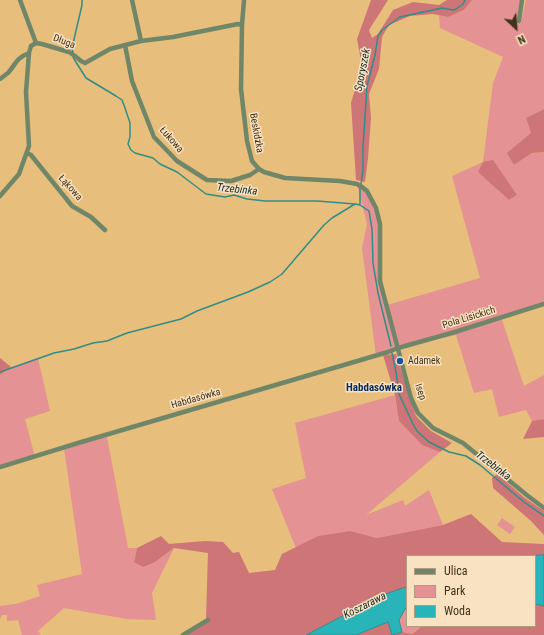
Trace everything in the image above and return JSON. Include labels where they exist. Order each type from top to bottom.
[{"type":"street","points":[[20,0],[36,43]]},
{"type":"street","points":[[132,0],[141,41]]},
{"type":"street","name":"Beskidzka","points":[[244,0],[241,89],[246,141],[252,161],[259,169]]},
{"type":"street","points":[[519,21],[522,0]]},
{"type":"street","name":"Długa","points":[[29,53],[31,46],[36,43],[42,44],[69,52],[85,63],[110,49],[141,41],[173,37],[238,24],[242,25]]},
{"type":"street","name":"Łukowa","points":[[125,45],[132,81],[154,137],[177,161],[207,180],[231,181],[250,175],[259,169]]},
{"type":"street","points":[[0,79],[8,72],[16,61],[24,54],[29,53],[26,92],[29,146],[19,174],[0,196]]},
{"type":"street","name":"Łąkowa","points":[[27,153],[31,155],[72,206],[91,217],[105,230]]},
{"type":"street","name":"Isep","points":[[259,169],[264,172],[286,178],[340,181],[357,184],[367,191],[376,208],[380,224],[380,281],[411,398],[418,414],[433,428],[468,447],[544,508]]},
{"type":"street","name":"Pola Lisickich","points":[[398,348],[544,304]]},
{"type":"street","name":"Habdasówka","points":[[0,467],[398,348]]},
{"type":"street","points":[[183,635],[208,620]]},
{"type":"green space","points":[[472,0],[523,0],[518,23],[521,23],[526,0],[544,0],[544,109],[526,118],[531,133],[514,165],[532,153],[544,152],[544,304],[498,321],[502,320],[524,386],[544,375],[544,419],[532,421],[526,410],[499,417],[492,389],[474,393],[456,335],[398,348],[376,356],[362,248],[367,224],[357,184],[367,191],[380,224],[380,281],[387,305],[480,278],[452,176],[483,162],[493,83],[503,57],[440,28],[439,15],[448,17],[464,10]],"holes":[[[483,162],[516,195],[509,200],[479,172]]]},
{"type":"green space","points":[[38,358],[50,411],[25,419],[35,457],[0,467],[0,375],[11,367]]},
{"type":"green space","points":[[395,395],[399,421],[422,445],[440,452],[366,515],[403,500],[405,506],[429,490],[443,525],[377,538],[350,531],[318,536],[296,548],[272,489],[306,478],[295,423]]},
{"type":"green space","points":[[107,437],[128,548],[137,548],[134,562],[155,562],[174,548],[152,593],[156,620],[127,619],[64,608],[38,631],[41,635],[22,635],[18,620],[7,621],[7,615],[2,615],[0,619],[0,606],[16,604],[40,596],[37,585],[82,574],[64,448],[78,443]]},
{"type":"green space","points":[[502,518],[515,527],[510,534],[497,525]]},
{"type":"green space","points":[[406,608],[406,627],[421,627],[411,634],[402,632],[399,620]]},
{"type":"shaded area","points":[[371,0],[388,0],[369,30],[372,38],[378,34],[393,10],[413,2],[439,5],[447,0],[472,0],[464,10],[448,17],[433,14],[410,16],[389,25],[382,37],[379,69],[369,94],[371,118],[365,182],[356,180],[351,103],[362,66],[357,39]]},
{"type":"shaded area","points":[[544,109],[544,152],[532,153],[514,165],[507,153],[531,133],[526,118]]},
{"type":"shaded area","points":[[493,160],[517,195],[509,200],[478,172],[483,162]]},
{"type":"shaded area","points":[[396,354],[416,416],[431,431],[452,443],[440,452],[422,445],[399,421],[395,395],[383,355]]},
{"type":"shaded area","points":[[0,358],[11,367],[0,375]]},
{"type":"shaded area","points":[[544,419],[544,437],[523,439],[532,421]]},
{"type":"shaded area","points":[[497,474],[525,498],[544,511],[544,535],[531,521],[493,488],[492,478]]},
{"type":"shaded area","points":[[471,514],[502,542],[544,544],[544,555],[406,555],[406,587],[383,595],[306,635],[180,635],[206,619],[208,553],[174,548],[155,562],[143,567],[134,562],[137,548],[161,536],[169,544],[205,541],[223,542],[233,553],[239,552],[249,573],[275,570],[282,554],[318,536],[350,531],[377,538],[443,525]]},
{"type":"shaded area","points":[[536,604],[544,606],[544,635],[392,635],[402,632],[412,634],[421,627],[536,627]]},
{"type":"shaded area","points":[[388,622],[392,635],[356,635]]},
{"type":"water","points":[[544,555],[544,606],[536,604],[536,556]]},
{"type":"water","name":"Koszarawa","points":[[406,587],[406,608],[399,620],[402,632],[392,635],[388,622],[356,635],[306,635],[383,595]]},
{"type":"waterway","name":"Trzebinka","points":[[73,53],[72,48],[82,0]]},
{"type":"waterway","name":"Sporyszek","points":[[361,184],[367,86],[378,36],[382,30],[400,17],[442,8],[453,10],[463,4],[465,0]]},
{"type":"waterway","name":"Trzebinka","points":[[73,57],[86,78],[122,100],[130,123],[130,137],[128,144],[131,150],[135,153],[153,158],[160,164],[177,172],[206,194],[225,197],[234,195],[247,199],[265,201],[317,201],[355,204],[360,205],[369,211],[372,229],[373,263],[378,293],[391,346]]},
{"type":"waterway","name":"Sporyszek","points":[[360,188],[360,205]]},
{"type":"waterway","points":[[0,372],[54,353],[107,341],[127,333],[181,319],[197,311],[270,282],[282,274],[324,225],[332,218],[355,204]]},
{"type":"waterway","name":"Trzebinka","points":[[392,353],[399,394],[417,431],[429,442],[449,452],[466,456],[480,465],[524,502],[544,516]]},
{"type":"place","name":"Adamek","points":[[400,361]]},
{"type":"district","name":"Habdasówka","points":[[374,388]]}]
